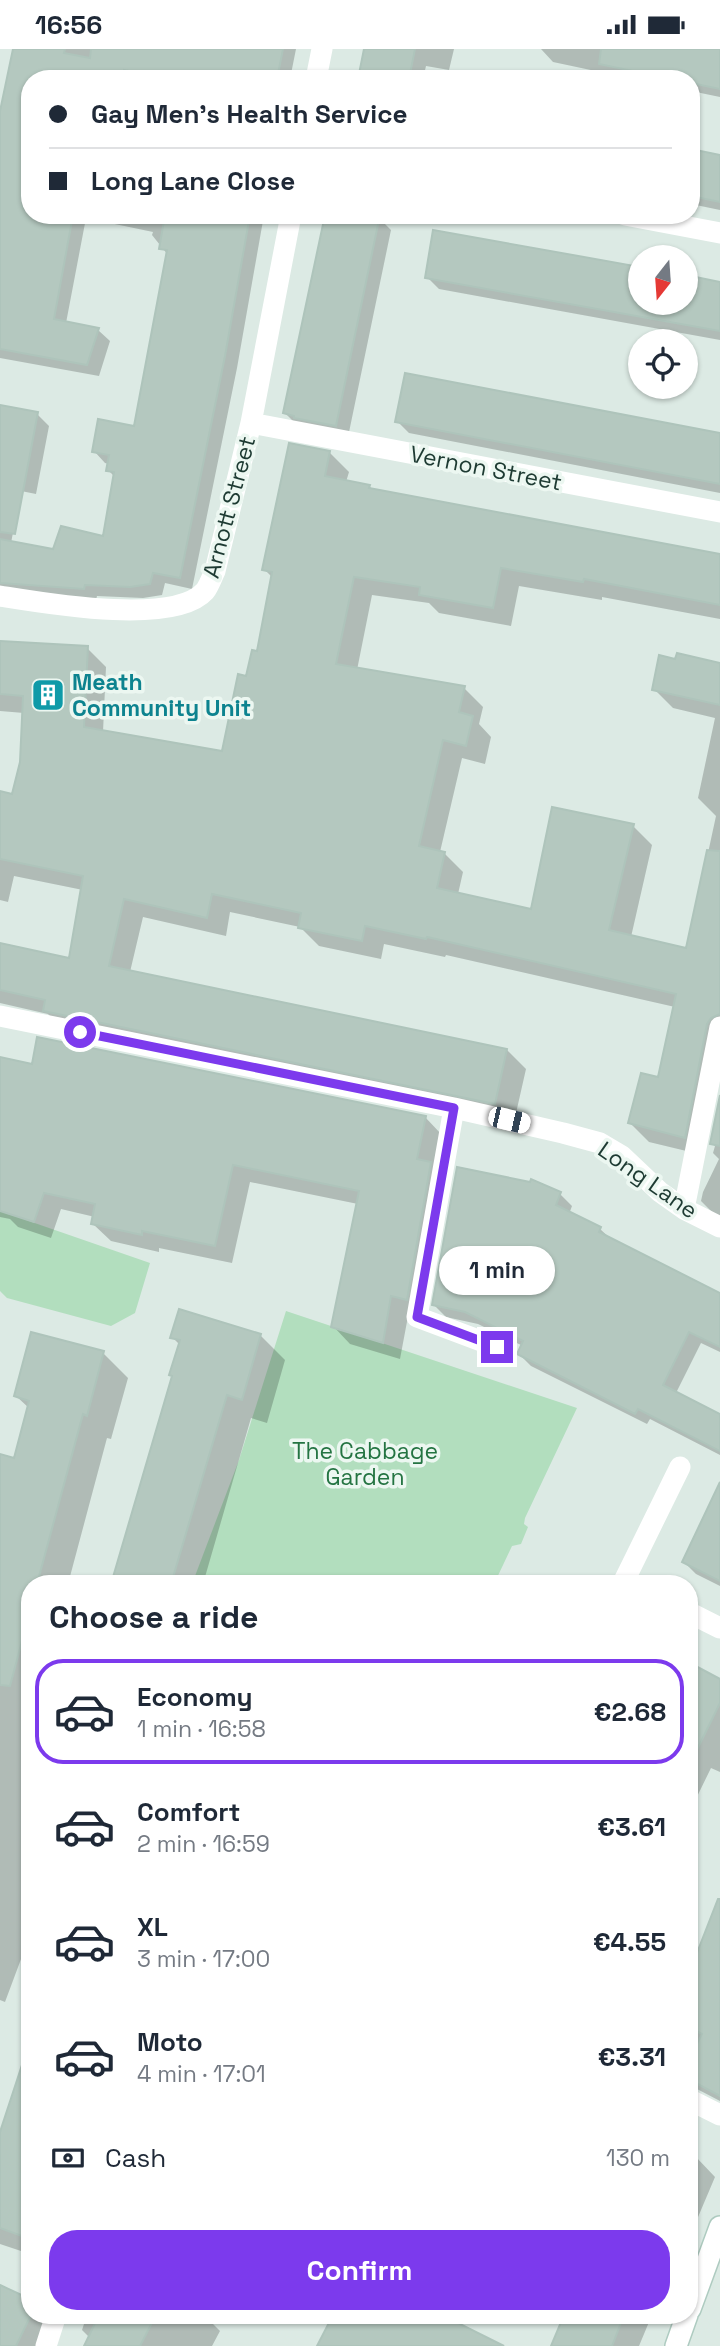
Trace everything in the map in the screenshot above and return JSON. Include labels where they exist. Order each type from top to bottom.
[{"type":"street","points":[[318,70],[322,49]]},
{"type":"street","name":"Arnott Street","points":[[0,596],[121,610],[178,607],[205,591],[215,571],[251,423],[288,224]]},
{"type":"street","points":[[672,224],[720,233]]},
{"type":"street","name":"Vernon Street","points":[[251,423],[720,512]]},
{"type":"street","name":"Long Lane","points":[[0,1016],[454,1108],[600,1143],[622,1156],[660,1192],[684,1209],[720,1227]]},
{"type":"street","points":[[684,1209],[720,1027]]},
{"type":"street","points":[[454,1108],[417,1317],[497,1347]]},
{"type":"street","points":[[629,1575],[680,1467]]},
{"type":"street","points":[[698,1617],[720,1628]]},
{"type":"street","points":[[698,2104],[720,2115]]},
{"type":"street","points":[[698,2287],[720,2227]]},
{"type":"street","points":[[46,2346],[53,2324]]},
{"type":"street","points":[[676,2346],[684,2324]]},
{"type":"green space","points":[[0,1211],[150,1263],[135,1313],[111,1326],[7,1298],[0,1291]]},
{"type":"green space","name":"The Cabbage Garden","points":[[286,1311],[577,1408],[525,1518],[524,1524],[528,1527],[521,1544],[512,1546],[498,1575],[195,1575],[239,1460]]},
{"type":"building","points":[[13,49],[65,49],[64,53],[90,58],[91,49],[283,49],[279,70],[21,70],[21,224],[71,224],[54,319],[99,328],[87,365],[0,349],[0,111]]},
{"type":"building","points":[[364,49],[415,49],[411,70],[360,70]]},
{"type":"building","points":[[601,49],[720,49],[720,89],[700,85],[700,70],[628,70],[599,64]]},
{"type":"building","points":[[700,151],[720,155],[720,202],[700,198]]},
{"type":"building","points":[[163,224],[248,224],[180,578],[153,573],[150,584],[130,587],[85,585],[84,589],[0,583],[0,539],[53,549],[61,526],[103,536],[114,472],[106,471],[109,455],[92,452],[98,419],[134,426],[167,250],[159,249]]},
{"type":"building","points":[[323,224],[378,224],[336,426],[294,418],[283,413]]},
{"type":"building","points":[[433,230],[628,265],[628,314],[425,278]]},
{"type":"building","points":[[698,277],[720,282],[720,331],[631,315],[698,315]]},
{"type":"building","points":[[405,373],[720,433],[720,484],[395,422]]},
{"type":"building","points":[[0,405],[38,412],[15,534],[0,532]]},
{"type":"building","points":[[289,443],[330,451],[325,476],[370,485],[369,488],[720,554],[720,605],[584,579],[583,582],[501,568],[493,608],[419,595],[420,587],[354,577],[336,664],[465,686],[459,712],[473,716],[466,746],[443,740],[419,846],[445,852],[437,888],[531,909],[552,807],[634,824],[609,930],[686,948],[707,850],[720,851],[720,1014],[711,1018],[707,1024],[685,1138],[628,1123],[641,1073],[658,1077],[676,994],[427,937],[426,939],[365,926],[362,941],[298,928],[301,913],[212,894],[207,918],[124,899],[109,966],[507,1049],[495,1104],[43,1011],[45,1000],[0,990],[0,943],[69,958],[83,876],[0,859],[0,791],[12,794],[20,762],[23,696],[0,694],[0,641],[88,646],[84,727],[222,751],[238,674],[246,676],[252,650],[257,651],[272,572],[262,570]]},
{"type":"building","points":[[677,653],[720,663],[720,705],[652,690],[659,655],[675,659]]},
{"type":"building","points":[[37,1037],[426,1116],[417,1159],[431,1162],[407,1300],[391,1296],[383,1343],[331,1327],[359,1191],[233,1165],[215,1246],[91,1224],[95,1204],[44,1193],[34,1222],[0,1211],[0,1057],[32,1064]]},
{"type":"building","points":[[720,1095],[720,1146],[710,1144]]},
{"type":"building","points":[[457,1167],[530,1182],[531,1179],[561,1192],[556,1205],[601,1227],[599,1232],[720,1293],[720,1347],[689,1332],[663,1385],[720,1414],[720,1451],[638,1409],[635,1414],[517,1354],[523,1341],[465,1312],[432,1305]]},
{"type":"building","points":[[179,1309],[261,1334],[242,1400],[227,1395],[174,1575],[114,1575],[172,1376],[169,1375],[180,1340],[170,1338]]},
{"type":"building","points":[[31,1332],[104,1351],[87,1416],[83,1414],[39,1575],[21,1575],[21,1645],[10,1686],[0,1685],[0,1454],[14,1458],[29,1401],[14,1396]]},
{"type":"building","points":[[720,1482],[720,1581],[682,1562]]},
{"type":"building","points":[[698,1667],[720,1679],[720,1703],[698,1748]]},
{"type":"building","points":[[720,1899],[720,2096],[698,2084],[698,2042],[702,2034],[698,2032],[698,1950]]},
{"type":"building","points":[[21,2068],[21,2236],[0,2228],[0,2132]]},
{"type":"building","points":[[0,2285],[21,2295],[21,2324],[27,2324],[16,2346],[0,2346]]},
{"type":"building","points":[[95,2324],[151,2324],[140,2346],[84,2346]]},
{"type":"building","points":[[328,2324],[460,2324],[504,2346],[317,2346]]},
{"type":"building","points":[[560,2324],[621,2324],[612,2346],[551,2346]]},
{"type":"place","name":"Meath Community Unit","points":[[48,695]]},
{"type":"route","points":[[80,1032],[454,1108],[417,1317],[497,1347]]}]
